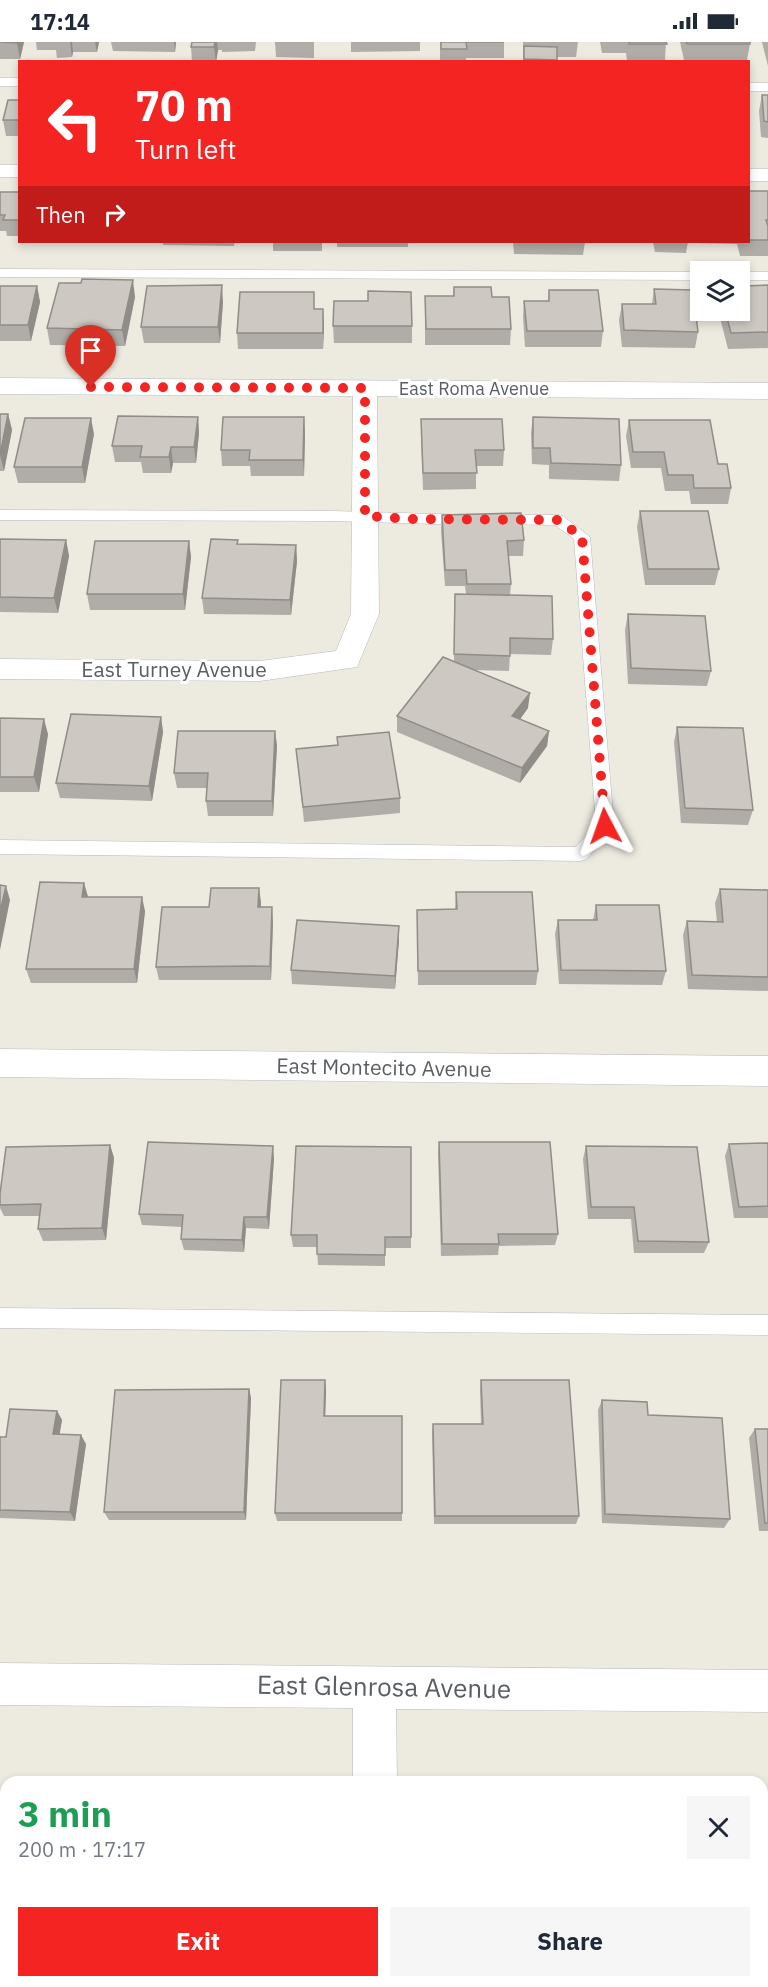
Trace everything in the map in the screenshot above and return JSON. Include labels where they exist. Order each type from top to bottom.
[{"type":"street","points":[[0,171],[18,171]]},
{"type":"street","points":[[750,175],[768,175]]},
{"type":"street","name":"East Roma Avenue","points":[[0,386],[365,388],[766,399]]},
{"type":"street","points":[[365,388],[365,516]]},
{"type":"street","name":"East Turney Avenue","points":[[0,669],[260,671],[347,660],[365,614],[365,516]]},
{"type":"street","name":"East Montecito Avenue","points":[[0,1063],[768,1071]]},
{"type":"street","name":"East Glenrosa Avenue","points":[[0,1684],[768,1691]]},
{"type":"street","points":[[374,1686],[375,1776]]},
{"type":"lane","points":[[0,81],[18,82]]},
{"type":"lane","points":[[750,87],[768,87]]},
{"type":"lane","points":[[0,273],[690,276]]},
{"type":"lane","points":[[750,276],[768,276]]},
{"type":"lane","points":[[0,515],[365,516],[409,519],[558,520],[582,537],[605,826],[580,854],[0,847]]},
{"type":"lane","points":[[0,1318],[768,1325]]},
{"type":"building","points":[[192,42],[215,42],[214,47],[191,47]]},
{"type":"building","points":[[441,42],[466,42],[467,49],[441,49]]},
{"type":"building","points":[[629,42],[666,42],[667,44],[629,44]]},
{"type":"building","points":[[686,42],[750,42],[750,44],[687,44]]},
{"type":"building","points":[[524,46],[557,47],[557,60],[524,59]]},
{"type":"building","points":[[762,95],[768,95],[768,122],[764,121]]},
{"type":"building","points":[[8,100],[18,100],[18,120],[3,120]]},
{"type":"building","points":[[750,191],[768,191],[768,220],[766,220],[768,240],[750,240]]},
{"type":"building","points":[[0,192],[18,192],[18,220],[3,220],[5,215],[0,215]]},
{"type":"building","points":[[82,279],[133,280],[122,330],[47,328],[59,283],[81,283]]},
{"type":"building","points":[[222,285],[218,327],[141,327],[147,286]]},
{"type":"building","points":[[768,285],[768,332],[731,333],[728,321],[750,321],[750,286]]},
{"type":"building","points":[[0,286],[37,286],[28,325],[0,325]]},
{"type":"building","points":[[454,287],[491,287],[492,297],[509,297],[511,329],[426,329],[425,296],[454,296]]},
{"type":"building","points":[[654,289],[690,290],[690,321],[697,321],[698,332],[624,330],[622,304],[656,304]]},
{"type":"building","points":[[549,290],[598,290],[603,331],[527,331],[524,301],[549,301]]},
{"type":"building","points":[[368,291],[411,292],[412,326],[333,326],[334,301],[368,301]]},
{"type":"building","points":[[240,292],[314,292],[314,309],[323,309],[323,333],[237,333]]},
{"type":"building","points":[[0,414],[8,414],[0,455]]},
{"type":"building","points":[[118,416],[198,417],[194,447],[171,447],[169,457],[140,457],[142,446],[112,446]]},
{"type":"building","points":[[223,417],[304,417],[303,460],[249,460],[250,450],[221,450]]},
{"type":"building","points":[[533,417],[619,419],[621,465],[551,463],[550,448],[533,448]]},
{"type":"building","points":[[25,418],[91,418],[82,467],[14,467]]},
{"type":"building","points":[[421,419],[502,419],[504,450],[475,450],[477,473],[423,473]]},
{"type":"building","points":[[629,420],[710,420],[718,464],[727,464],[731,488],[694,488],[693,475],[668,475],[664,452],[633,452]]},
{"type":"building","points":[[640,511],[708,511],[719,569],[648,569]]},
{"type":"building","points":[[521,513],[524,540],[507,541],[511,584],[467,584],[466,570],[445,570],[442,515]]},
{"type":"building","points":[[0,539],[66,540],[54,598],[0,597]]},
{"type":"building","points":[[211,539],[238,540],[237,544],[296,545],[290,600],[202,598]]},
{"type":"building","points":[[95,541],[189,541],[183,594],[87,594]]},
{"type":"building","points":[[455,594],[552,596],[553,639],[510,638],[510,656],[454,654]]},
{"type":"building","points":[[628,614],[705,616],[711,671],[631,668]]},
{"type":"building","points":[[443,657],[530,693],[512,716],[549,731],[522,768],[397,716]]},
{"type":"building","points":[[71,714],[161,717],[149,786],[56,783]]},
{"type":"building","points":[[0,718],[44,719],[34,777],[0,777]]},
{"type":"building","points":[[677,727],[743,728],[753,810],[685,808]]},
{"type":"building","points":[[178,731],[275,731],[272,801],[206,801],[208,773],[174,773]]},
{"type":"building","points":[[389,732],[400,798],[303,807],[296,749],[338,745],[337,737]]},
{"type":"building","points":[[40,882],[84,883],[82,897],[142,897],[134,969],[26,969]]},
{"type":"building","points":[[0,885],[6,886],[0,912]]},
{"type":"building","points":[[211,888],[259,888],[258,907],[272,907],[270,966],[156,967],[162,907],[209,907]]},
{"type":"building","points":[[720,889],[768,890],[768,977],[692,975],[687,921],[723,922]]},
{"type":"building","points":[[456,892],[532,892],[538,971],[418,971],[417,910],[457,909]]},
{"type":"building","points":[[596,905],[659,905],[666,971],[561,970],[558,920],[597,920]]},
{"type":"building","points":[[297,920],[399,926],[395,976],[291,970]]},
{"type":"building","points":[[148,1142],[273,1146],[267,1217],[244,1217],[242,1240],[181,1239],[183,1215],[139,1214]]},
{"type":"building","points":[[439,1142],[550,1142],[558,1234],[498,1234],[499,1244],[442,1244]]},
{"type":"building","points":[[768,1143],[768,1206],[739,1207],[729,1144]]},
{"type":"building","points":[[110,1145],[102,1228],[38,1229],[41,1204],[0,1205],[6,1147]]},
{"type":"building","points":[[296,1146],[411,1147],[411,1237],[385,1237],[385,1255],[317,1254],[317,1235],[291,1235]]},
{"type":"building","points":[[586,1146],[697,1147],[709,1242],[638,1241],[634,1207],[591,1207]]},
{"type":"building","points":[[281,1380],[325,1380],[324,1416],[402,1416],[402,1513],[275,1513]]},
{"type":"building","points":[[481,1380],[569,1380],[579,1516],[435,1516],[433,1424],[483,1424]]},
{"type":"building","points":[[249,1389],[244,1512],[104,1512],[115,1390]]},
{"type":"building","points":[[602,1400],[647,1402],[648,1415],[722,1418],[730,1519],[605,1514]]},
{"type":"building","points":[[10,1409],[57,1411],[53,1434],[81,1435],[70,1512],[0,1510],[0,1437],[6,1437]]},
{"type":"building","points":[[755,1429],[768,1429],[768,1523],[765,1523]]},
{"type":"route","points":[[91,387],[365,388],[365,516],[409,519],[558,520],[582,537],[605,826]]}]
